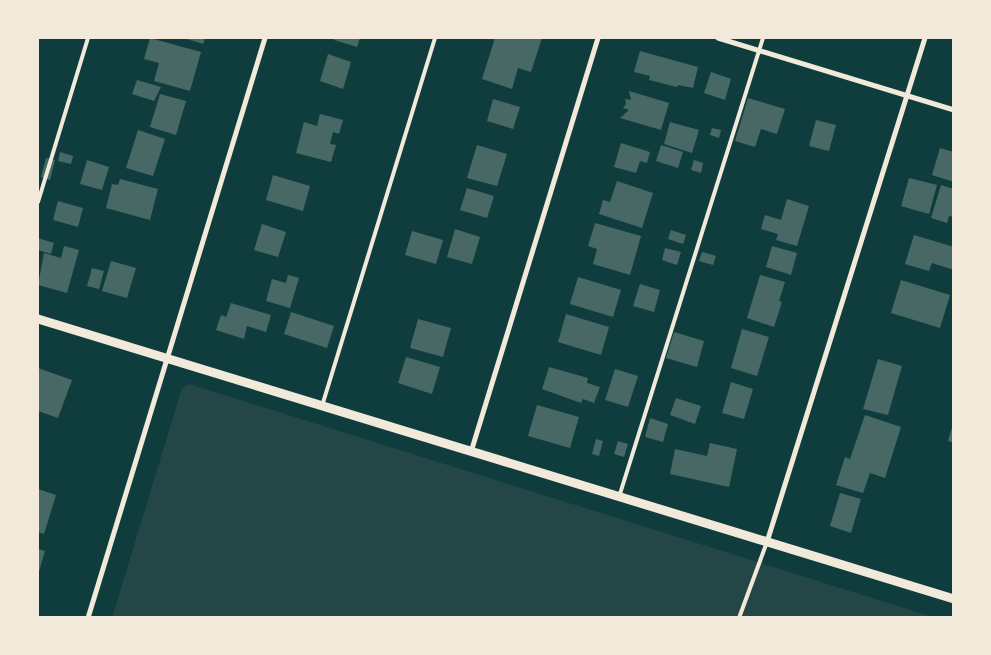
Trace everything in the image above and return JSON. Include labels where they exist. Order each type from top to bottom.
[{"type":"street","points":[[88,618],[265,38]]},
{"type":"street","points":[[471,452],[598,38]]},
{"type":"street","points":[[718,38],[954,110]]},
{"type":"street","points":[[767,542],[925,38]]},
{"type":"street","points":[[38,319],[954,599]]},
{"type":"lane","points":[[38,202],[88,38]]},
{"type":"lane","points":[[322,406],[435,38]]},
{"type":"lane","points":[[619,497],[762,38]]},
{"type":"lane","points":[[739,618],[767,542]]},
{"type":"shaded area","points":[[189,384],[933,617],[112,618],[182,388]]},
{"type":"building","points":[[150,38],[201,52],[190,91],[154,81],[159,63],[144,59]]},
{"type":"building","points":[[184,38],[205,38],[203,44]]},
{"type":"building","points":[[335,38],[360,38],[357,47],[334,40]]},
{"type":"building","points":[[495,38],[542,38],[531,72],[518,68],[512,89],[482,79]]},
{"type":"building","points":[[640,51],[698,67],[693,88],[678,85],[677,87],[649,80],[650,76],[634,72]]},
{"type":"building","points":[[328,54],[351,62],[343,89],[320,81]]},
{"type":"building","points":[[711,72],[731,79],[725,100],[704,93]]},
{"type":"building","points":[[137,80],[161,87],[154,101],[132,94]]},
{"type":"building","points":[[629,91],[669,103],[661,130],[620,118],[629,110],[623,108],[626,104],[625,99],[631,100]]},
{"type":"building","points":[[160,94],[186,101],[176,135],[150,127]]},
{"type":"building","points":[[748,98],[785,109],[777,134],[761,129],[755,147],[735,141]]},
{"type":"building","points":[[493,99],[520,107],[513,129],[487,121]]},
{"type":"building","points":[[320,114],[343,120],[339,134],[333,132],[330,144],[336,145],[331,162],[296,153],[304,122],[317,126]]},
{"type":"building","points":[[816,120],[836,125],[829,151],[809,146]]},
{"type":"building","points":[[670,122],[699,130],[692,153],[664,144]]},
{"type":"building","points":[[712,128],[721,130],[719,138],[710,135]]},
{"type":"building","points":[[138,130],[165,139],[153,176],[126,168]]},
{"type":"building","points":[[621,143],[650,152],[647,163],[640,161],[636,173],[614,167]]},
{"type":"building","points":[[477,145],[507,154],[497,186],[467,178]]},
{"type":"building","points":[[661,145],[683,152],[678,168],[656,161]]},
{"type":"building","points":[[940,148],[954,152],[954,182],[932,175]]},
{"type":"building","points":[[60,152],[73,156],[71,164],[58,161]]},
{"type":"building","points":[[46,158],[55,160],[50,180],[41,177]]},
{"type":"building","points":[[87,160],[109,167],[102,190],[80,184]]},
{"type":"building","points":[[694,160],[703,163],[701,173],[691,170]]},
{"type":"building","points":[[273,175],[310,186],[303,211],[266,200]]},
{"type":"building","points":[[909,178],[937,185],[929,214],[901,206]]},
{"type":"building","points":[[120,179],[158,189],[150,220],[106,208],[112,184],[118,185]]},
{"type":"building","points":[[617,181],[653,193],[642,228],[599,214],[603,200],[610,202]]},
{"type":"building","points":[[941,185],[954,189],[954,217],[949,216],[947,223],[931,218]]},
{"type":"building","points":[[467,188],[494,196],[487,218],[460,210]]},
{"type":"building","points":[[787,199],[809,206],[797,246],[776,240],[778,234],[761,229],[765,215],[781,220]]},
{"type":"building","points":[[58,201],[83,208],[78,227],[53,220]]},
{"type":"building","points":[[595,223],[641,236],[630,275],[593,264],[597,249],[588,246]]},
{"type":"building","points":[[262,224],[286,232],[278,257],[254,250]]},
{"type":"building","points":[[455,229],[480,237],[472,264],[447,257]]},
{"type":"building","points":[[671,230],[686,235],[683,244],[668,239]]},
{"type":"building","points":[[412,231],[443,240],[436,264],[405,255]]},
{"type":"building","points":[[914,235],[954,247],[954,270],[932,263],[929,271],[905,264]]},
{"type":"building","points":[[38,238],[54,243],[51,254],[38,250]]},
{"type":"building","points":[[64,246],[79,250],[67,293],[38,285],[44,253],[61,258]]},
{"type":"building","points":[[772,246],[797,253],[791,275],[766,267]]},
{"type":"building","points":[[665,248],[681,252],[677,265],[662,260]]},
{"type":"building","points":[[702,252],[716,256],[713,265],[699,261]]},
{"type":"building","points":[[111,261],[136,268],[127,298],[102,291]]},
{"type":"building","points":[[92,268],[104,271],[99,289],[87,286]]},
{"type":"building","points":[[288,275],[299,278],[290,308],[266,301],[272,279],[286,283]]},
{"type":"building","points":[[760,275],[785,282],[779,301],[782,302],[774,327],[747,318]]},
{"type":"building","points":[[578,277],[621,290],[613,317],[570,304]]},
{"type":"building","points":[[901,280],[950,295],[940,328],[891,313]]},
{"type":"building","points":[[640,284],[660,290],[654,312],[633,306]]},
{"type":"building","points":[[231,303],[271,315],[266,332],[247,326],[244,339],[216,330],[221,315],[226,317]]},
{"type":"building","points":[[291,312],[334,326],[327,348],[284,334]]},
{"type":"building","points":[[566,314],[609,327],[601,355],[558,342]]},
{"type":"building","points":[[418,319],[451,328],[443,357],[410,348]]},
{"type":"building","points":[[742,329],[769,337],[757,376],[731,368]]},
{"type":"building","points":[[674,332],[704,341],[697,367],[666,358]]},
{"type":"building","points":[[406,357],[440,367],[432,394],[398,383]]},
{"type":"building","points":[[878,359],[902,366],[888,415],[863,409]]},
{"type":"building","points":[[549,367],[588,378],[587,383],[600,387],[594,403],[583,399],[581,403],[542,389]]},
{"type":"building","points":[[38,368],[72,380],[58,418],[38,411]]},
{"type":"building","points":[[615,369],[638,376],[628,407],[605,400]]},
{"type":"building","points":[[731,382],[753,389],[744,419],[722,413]]},
{"type":"building","points":[[676,398],[701,406],[695,424],[670,415]]},
{"type":"building","points":[[537,405],[579,417],[570,448],[528,436]]},
{"type":"building","points":[[865,415],[901,427],[885,478],[870,473],[863,493],[836,485],[845,457],[850,459]]},
{"type":"building","points":[[650,418],[668,424],[663,442],[645,437]]},
{"type":"building","points":[[954,424],[954,443],[948,441]]},
{"type":"building","points":[[596,439],[603,441],[599,456],[592,454]]},
{"type":"building","points":[[618,441],[628,444],[624,457],[614,454]]},
{"type":"building","points":[[710,443],[737,449],[729,487],[670,474],[675,449],[707,456]]},
{"type":"building","points":[[38,489],[56,495],[44,534],[38,532]]},
{"type":"building","points":[[840,493],[861,499],[851,533],[830,526]]},
{"type":"building","points":[[38,549],[45,551],[38,575]]}]
